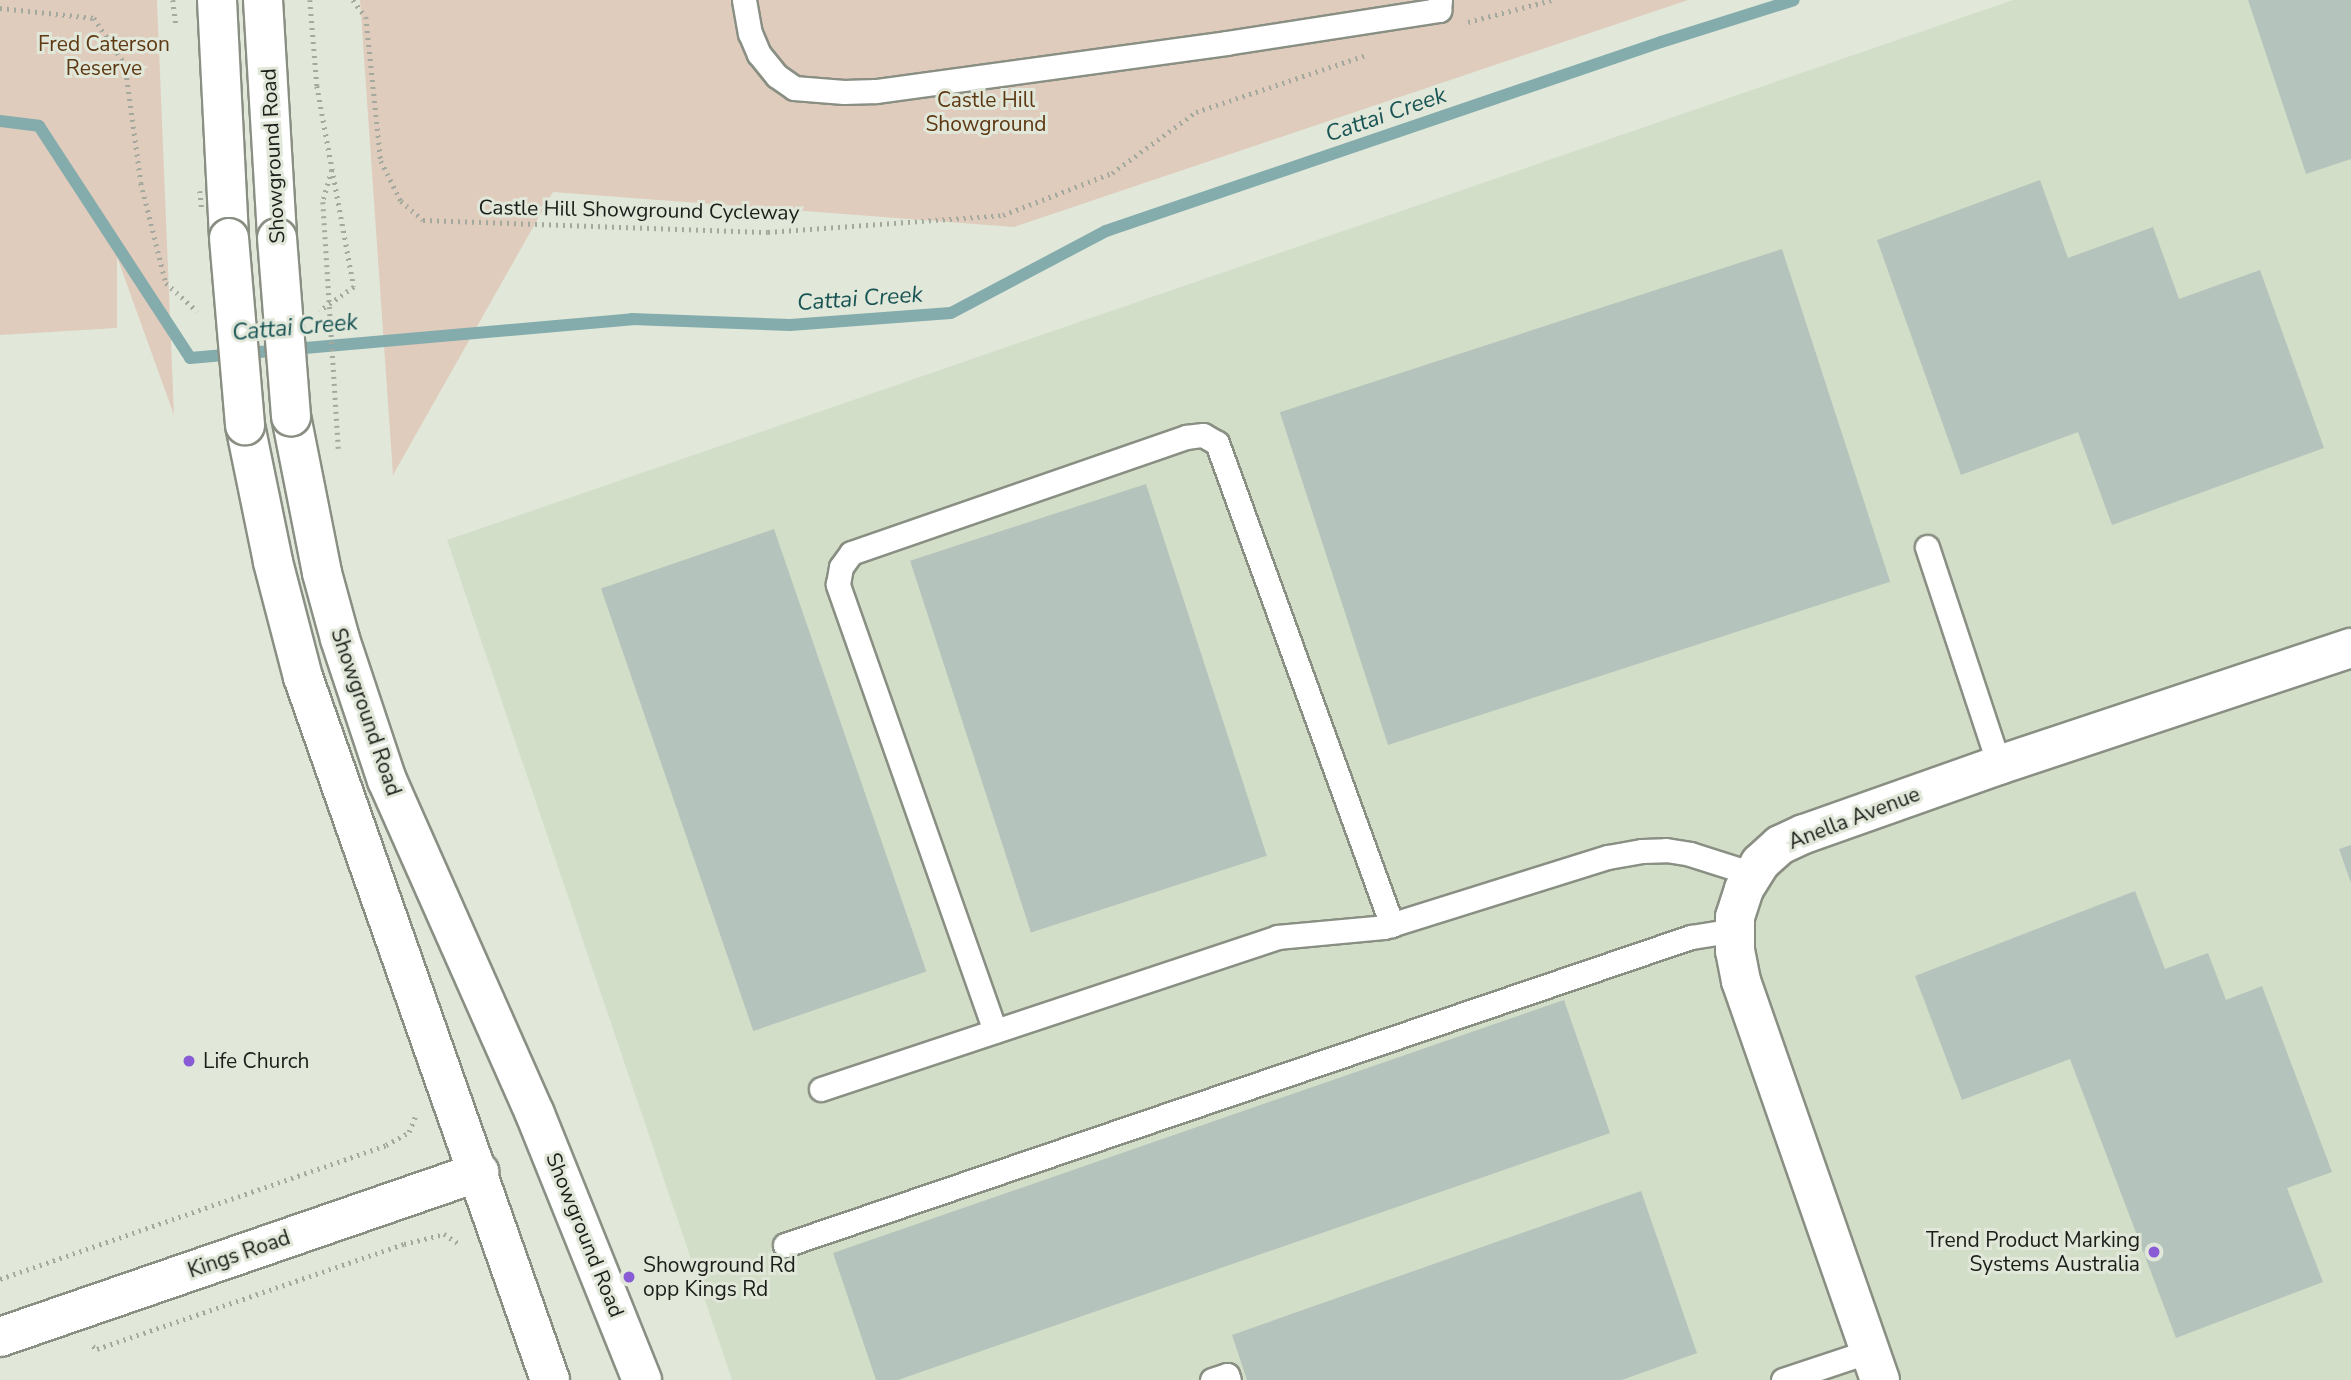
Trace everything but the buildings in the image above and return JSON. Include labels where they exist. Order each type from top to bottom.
[{"type":"main road","points":[[217,0],[229,238],[245,425],[273,562],[303,677],[550,1380]]},
{"type":"main road","name":"Showground Road","points":[[264,0],[277,238],[291,416],[322,573],[340,639],[387,780],[535,1114],[642,1380]]},
{"type":"main road","name":"Anella Avenue","points":[[1875,1366],[1741,981],[1735,951],[1735,917],[1744,889],[1760,863],[1780,845],[1792,840],[1999,765],[2351,648]]},
{"type":"main road","name":"Kings Road","points":[[0,1337],[478,1172]]},
{"type":"lane","points":[[744,0],[750,33],[759,54],[777,76],[794,88],[844,92],[876,91],[999,75],[1438,10],[1440,0]]},
{"type":"lane","points":[[995,1031],[838,584],[841,567],[851,553],[1186,437],[1203,435],[1217,443],[1391,925]]},
{"type":"lane","points":[[1927,547],[1999,765]]},
{"type":"lane","points":[[821,1089],[1276,937],[1369,930],[1391,925],[1608,857],[1642,850],[1690,853],[1753,874]]},
{"type":"lane","points":[[785,1245],[1691,937],[1735,930]]},
{"type":"lane","points":[[1783,1380],[1875,1366]]},
{"type":"lane","points":[[1212,1380],[1227,1375],[1229,1380]]},
{"type":"path","points":[[310,0],[317,86],[354,287],[313,316]]},
{"type":"path","name":"Castle Hill Showground Cycleway","points":[[353,0],[366,17],[381,162],[401,201],[424,220],[768,232],[1003,215],[1112,173],[1196,112],[1374,53]]},
{"type":"path","points":[[1461,24],[1552,0]]},
{"type":"path","points":[[0,8],[94,18],[125,64],[141,183],[166,283],[195,311],[208,311]]},
{"type":"path","points":[[332,170],[323,202],[339,453]]},
{"type":"path","points":[[0,1279],[386,1146],[409,1132]]},
{"type":"shaded area","points":[[2013,0],[2351,0],[2351,1380],[732,1380],[447,540]]},
{"type":"green space","name":"Fred Caterson Reserve","points":[[0,0],[157,0],[174,415],[117,257],[117,328],[0,335]]},
{"type":"green space","name":"Castle Hill Showground","points":[[360,0],[1688,0],[1014,227],[553,192],[393,475]]},
{"type":"waterway","name":"Cattai Creek","points":[[0,121],[39,126],[190,358],[632,319],[790,325],[951,313],[1106,231],[1661,42],[1794,0]]},
{"type":"place","name":"Life Church","points":[[189,1061]]},
{"type":"place","name":"Trend Product Marking Systems Australia","points":[[2154,1252]]},
{"type":"place","name":"Showground Rd opp Kings Rd","points":[[629,1277]]}]
